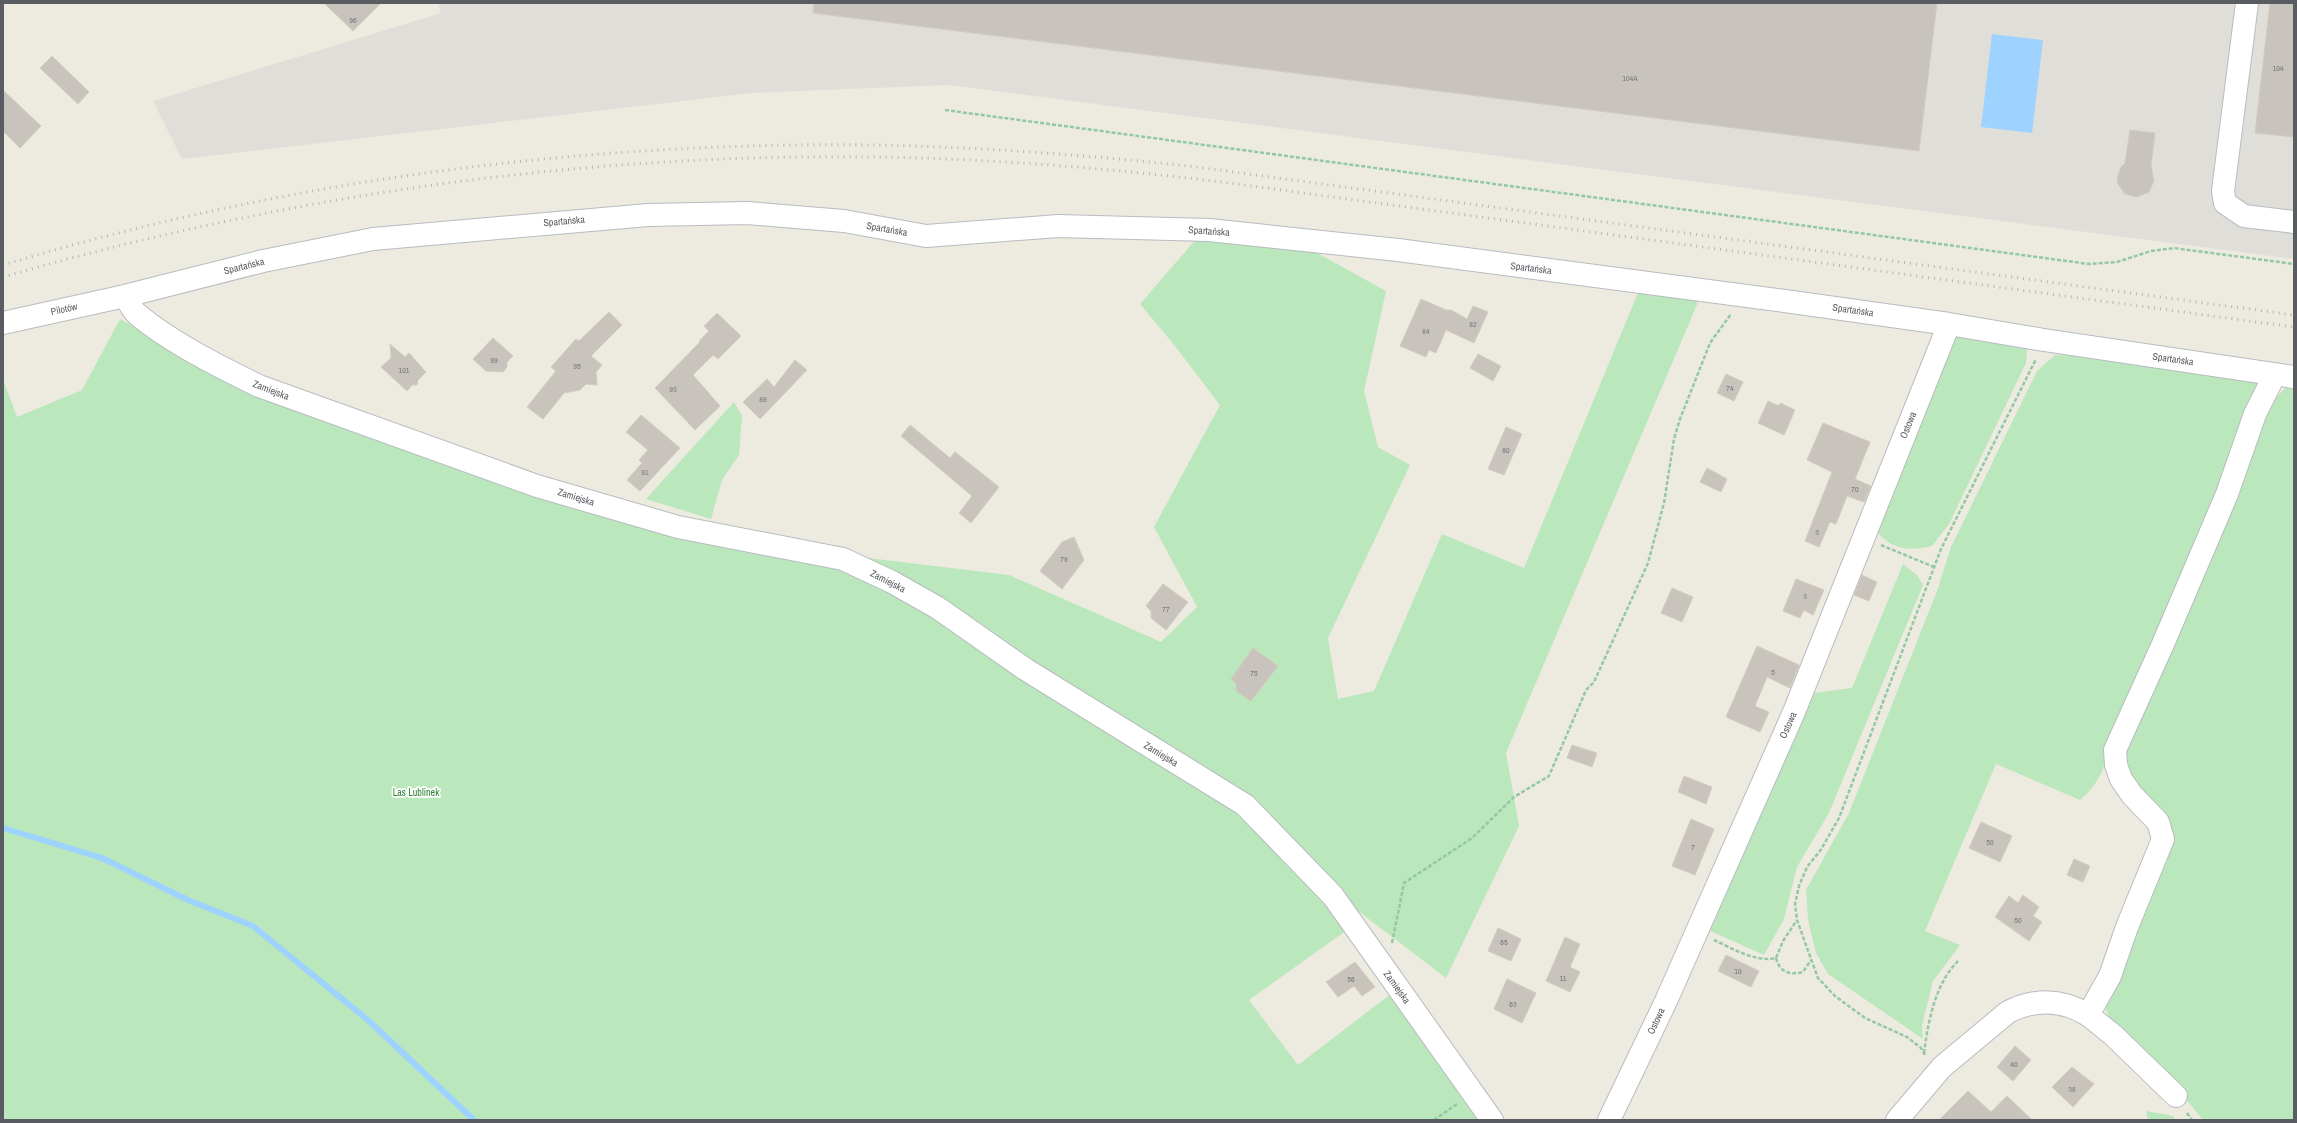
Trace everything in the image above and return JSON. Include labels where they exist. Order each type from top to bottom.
[{"type":"street","points":[[2247,3],[2223,191],[2225,203],[2244,216],[2294,222]]},
{"type":"street","name":"Spartańska","points":[[125,296],[264,261],[373,240],[571,220],[648,215],[729,213],[844,222],[933,236],[1053,226],[1209,230],[1398,250],[1745,296],[1949,324],[2044,340],[2285,375]]},
{"type":"street","name":"Pilotów","points":[[3,323],[125,296]]},
{"type":"street","name":"Zamiejska","points":[[125,296],[136,313],[153,325],[203,357],[259,386],[538,486],[678,528],[843,559],[892,582],[938,608],[1025,669],[1245,805],[1333,896],[1492,1120]]},
{"type":"street","name":"Ostowa","points":[[1609,1120],[1666,1001],[1695,932],[1794,712],[1949,324]]},
{"type":"street","points":[[2088,1015],[2110,976],[2127,927],[2163,839],[2158,822],[2132,794],[2121,779],[2116,765],[2115,750],[2163,644],[2227,494],[2255,414],[2285,375]]},
{"type":"street","points":[[1896,1120],[1942,1067],[1968,1047],[1998,1020],[2021,1006],[2048,1001],[2076,1007],[2088,1015],[2113,1035],[2176,1096]]},
{"type":"path","points":[[945,110],[2089,264],[2117,262],[2151,251],[2174,248],[2294,264]]},
{"type":"path","points":[[1381,964],[1390,952],[1404,883],[1472,838],[1514,797],[1549,776],[1586,690],[1594,682],[1648,563],[1664,503],[1674,439],[1680,419],[1710,343],[1745,296]]},
{"type":"path","points":[[1942,1067],[1924,1054],[1921,1048],[1907,1038],[1865,1018],[1835,996],[1818,978],[1797,920],[1795,904],[1799,886],[1807,867],[1820,852],[1839,818],[1941,549],[2044,340]]},
{"type":"path","points":[[1865,534],[1871,540],[1894,552],[1934,567]]},
{"type":"path","points":[[1797,920],[1783,941],[1776,958],[1778,966],[1784,972],[1794,974],[1804,972],[1811,959]]},
{"type":"path","points":[[1695,932],[1757,957],[1770,959],[1776,958]]},
{"type":"path","points":[[1924,1054],[1926,1032],[1934,1005],[1947,972],[1958,961]]},
{"type":"path","points":[[1434,1120],[1472,1091]]},
{"type":"shaded area","points":[[438,3],[2294,3],[2294,259],[949,85],[752,93],[182,159],[153,101],[441,13]]},
{"type":"green space","points":[[1197,238],[1308,248],[1386,291],[1364,391],[1378,447],[1410,465],[1328,638],[1338,699],[1374,691],[1442,534],[1524,568],[1638,293],[1699,300],[1506,753],[1519,826],[1446,978],[1345,901],[1248,800],[852,556],[1009,575],[1161,642],[1197,607],[1154,527],[1220,405],[1175,346],[1140,304]]},
{"type":"green space","name":"Las Lublinek","points":[[120,319],[259,394],[843,565],[935,611],[1240,809],[1327,902],[1347,930],[1249,1000],[1298,1065],[1392,993],[1428,1050],[1479,1120],[3,1120],[3,379],[17,417],[82,390]]},
{"type":"green space","points":[[1956,332],[2017,341],[2027,350],[2026,363],[1949,524],[1932,546],[1914,549],[1899,547],[1885,540],[1874,527]]},
{"type":"green space","points":[[2055,355],[2090,356],[2263,379],[2270,404],[2288,385],[2294,385],[2294,1120],[2203,1120],[2172,1082],[2114,1031],[2104,1004],[2168,836],[2167,817],[2146,801],[2110,747],[2100,776],[2080,800],[1996,764],[1925,931],[1960,945],[1933,981],[1922,1026],[1923,1039],[1828,974],[1816,953],[1808,920],[1806,890],[1849,813],[1937,591],[1951,547],[2037,371]]},
{"type":"green space","points":[[734,402],[742,416],[739,455],[722,480],[711,519],[646,499]]},
{"type":"green space","points":[[1903,564],[1917,575],[1923,585],[1829,813],[1797,867],[1784,919],[1764,955],[1706,929],[1806,694],[1852,688]]},
{"type":"green space","points":[[2146,1111],[2174,1116],[2174,1120],[2148,1120]]},
{"type":"water","points":[[1992,34],[2043,40],[2032,133],[1981,127]]},
{"type":"building","points":[[324,3],[381,3],[353,31]]},
{"type":"building","points":[[814,3],[1937,3],[1919,151],[813,13]]},
{"type":"building","points":[[2270,3],[2294,3],[2294,137],[2255,133]]},
{"type":"building","points":[[52,56],[89,92],[78,104],[40,68]]},
{"type":"building","points":[[3,90],[41,126],[20,148],[3,131]]},
{"type":"building","points":[[2130,130],[2155,133],[2151,166],[2154,181],[2149,192],[2137,197],[2125,194],[2118,184],[2117,178],[2121,167],[2125,163]]},
{"type":"building","points":[[1421,299],[1446,310],[1451,310],[1467,319],[1473,306],[1488,312],[1474,343],[1446,330],[1436,353],[1429,350],[1426,357],[1400,346]]},
{"type":"building","points":[[609,312],[622,325],[591,356],[602,365],[596,372],[597,385],[586,384],[580,390],[564,393],[543,419],[527,407],[556,371],[551,367],[576,339],[579,341]]},
{"type":"building","points":[[717,313],[741,336],[718,359],[713,355],[693,375],[720,406],[695,430],[655,388],[700,342],[699,341],[709,331],[704,326]]},
{"type":"building","points":[[493,338],[513,356],[507,362],[507,367],[503,372],[486,371],[473,359]]},
{"type":"building","points":[[390,344],[405,357],[409,353],[426,372],[418,380],[417,385],[412,385],[407,391],[381,367],[391,358]]},
{"type":"building","points":[[1478,354],[1501,366],[1493,381],[1470,368]]},
{"type":"building","points":[[795,360],[807,370],[760,419],[743,402],[767,379],[774,387]]},
{"type":"building","points":[[1726,374],[1743,382],[1734,401],[1717,393]]},
{"type":"building","points":[[1768,401],[1779,406],[1780,403],[1795,410],[1784,435],[1758,423]]},
{"type":"building","points":[[641,415],[680,448],[640,491],[627,480],[642,463],[639,460],[648,450],[626,432]]},
{"type":"building","points":[[1823,423],[1870,442],[1855,479],[1871,486],[1864,502],[1847,496],[1836,524],[1830,522],[1819,547],[1805,541],[1832,472],[1807,460]]},
{"type":"building","points":[[910,425],[950,458],[955,452],[999,487],[971,523],[959,513],[972,496],[901,436]]},
{"type":"building","points":[[1506,427],[1522,434],[1504,475],[1488,469]]},
{"type":"building","points":[[1707,468],[1727,479],[1721,492],[1700,482]]},
{"type":"building","points":[[1074,537],[1084,560],[1062,589],[1040,571],[1062,542]]},
{"type":"building","points":[[1862,575],[1877,582],[1869,601],[1854,595]]},
{"type":"building","points":[[1796,579],[1824,590],[1813,615],[1804,610],[1800,618],[1783,611]]},
{"type":"building","points":[[1163,584],[1188,602],[1166,630],[1151,618],[1151,611],[1146,606]]},
{"type":"building","points":[[1672,588],[1693,597],[1682,622],[1661,613]]},
{"type":"building","points":[[1757,646],[1799,665],[1790,688],[1767,677],[1755,706],[1769,712],[1760,732],[1726,717]]},
{"type":"building","points":[[1253,648],[1278,666],[1251,701],[1236,691],[1236,683],[1231,679]]},
{"type":"building","points":[[1572,745],[1597,753],[1592,767],[1567,758]]},
{"type":"building","points":[[1684,776],[1712,787],[1706,804],[1678,792]]},
{"type":"building","points":[[1691,819],[1714,829],[1695,875],[1672,866]]},
{"type":"building","points":[[1981,822],[2012,836],[2000,862],[1969,848]]},
{"type":"building","points":[[2074,859],[2090,866],[2083,882],[2067,875]]},
{"type":"building","points":[[2023,895],[2039,907],[2033,916],[2042,922],[2029,941],[1995,917],[2009,896],[2018,903]]},
{"type":"building","points":[[1498,928],[1521,939],[1511,961],[1488,951]]},
{"type":"building","points":[[1565,937],[1580,944],[1570,967],[1580,972],[1570,992],[1546,981]]},
{"type":"building","points":[[1726,955],[1759,971],[1751,987],[1718,971]]},
{"type":"building","points":[[1355,962],[1375,987],[1362,996],[1354,986],[1338,997],[1326,982]]},
{"type":"building","points":[[1507,979],[1536,993],[1522,1023],[1494,1009]]},
{"type":"building","points":[[2015,1046],[2031,1060],[2013,1081],[1997,1067]]},
{"type":"building","points":[[2072,1067],[2094,1084],[2073,1107],[2052,1087]]},
{"type":"building","points":[[1968,1091],[1991,1112],[2007,1096],[2032,1120],[1939,1120]]},
{"type":"waterway","points":[[3,828],[102,858],[188,900],[253,926],[368,1020],[474,1120]]},
{"type":"railway","points":[[3,265],[109,235],[217,210],[326,189],[436,172],[546,159],[656,150],[767,146],[877,145],[1033,152],[1189,166],[2294,315]]},
{"type":"railway","points":[[3,277],[110,248],[217,223],[326,202],[436,185],[545,172],[656,163],[766,158],[877,157],[1050,165],[1136,172],[1222,182],[2294,327]]}]
